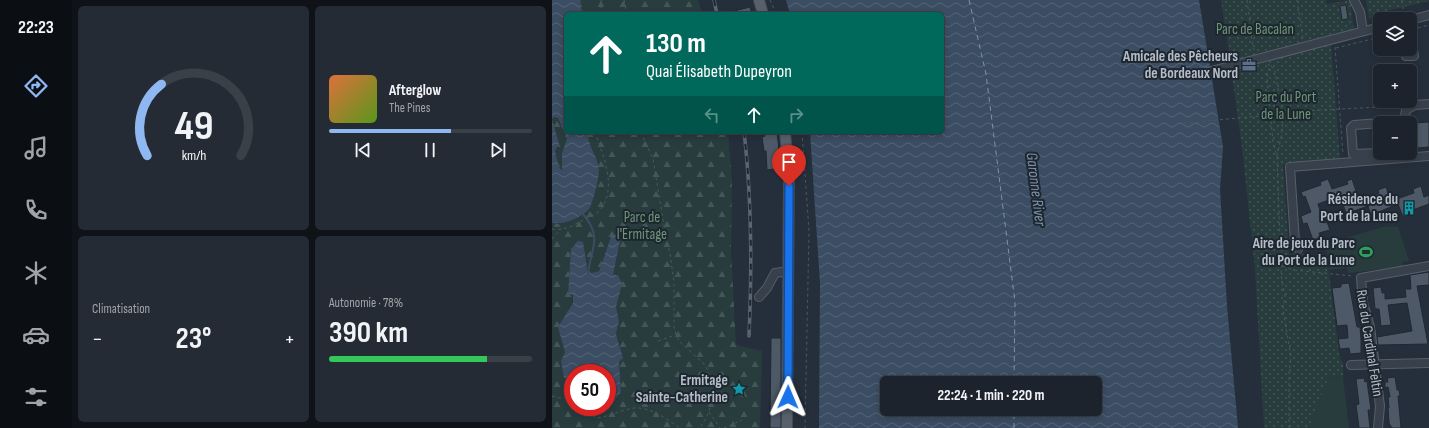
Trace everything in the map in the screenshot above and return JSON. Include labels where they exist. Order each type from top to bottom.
[{"type":"main road","points":[[759,0],[762,12]]},
{"type":"main road","points":[[785,134],[789,175],[787,428]]},
{"type":"street","points":[[1354,0],[1360,12],[1363,31]]},
{"type":"street","points":[[1417,18],[1429,15]]},
{"type":"street","points":[[1200,74],[1373,29]]},
{"type":"street","points":[[1405,116],[1406,110],[1415,105],[1429,104]]},
{"type":"street","points":[[1373,124],[1354,125],[1351,128],[1354,154],[1373,153]]},
{"type":"street","points":[[1417,156],[1429,156]]},
{"type":"street","points":[[1298,249],[1295,242],[1290,167],[1373,160]]},
{"type":"street","name":"Rue du Cardinal Feltin","points":[[1378,428],[1380,406],[1370,327],[1363,303],[1361,278],[1429,266]]},
{"type":"street","points":[[759,297],[767,288],[775,273],[789,271]]},
{"type":"street","points":[[1351,365],[1429,363]]},
{"type":"path","points":[[600,12],[601,0]]},
{"type":"path","points":[[624,0],[627,12]]},
{"type":"path","points":[[770,0],[775,12]]},
{"type":"path","points":[[1247,0],[1253,48],[1275,70],[1282,112],[1283,124],[1277,156],[1280,240],[1283,266],[1281,275],[1285,296],[1283,309],[1292,357],[1289,374],[1289,428]]},
{"type":"path","points":[[1297,0],[1304,46]]},
{"type":"path","points":[[1402,0],[1404,12]]},
{"type":"path","points":[[1417,28],[1429,25]]},
{"type":"path","points":[[1333,38],[1344,163]]},
{"type":"path","points":[[1335,49],[1373,39]]},
{"type":"path","points":[[1271,66],[1268,70],[1267,78],[1273,142],[1277,156]]},
{"type":"path","points":[[1185,68],[1192,98]]},
{"type":"path","points":[[1187,77],[1200,74]]},
{"type":"path","points":[[1282,112],[1398,105],[1406,110]]},
{"type":"path","points":[[1184,123],[1271,116]]},
{"type":"path","points":[[552,229],[562,229],[578,223],[600,210],[605,201],[608,180],[606,161],[596,134]]},
{"type":"path","points":[[642,134],[653,159],[666,238],[670,253],[674,282],[674,326],[676,335],[681,343],[704,363],[708,370],[712,390],[712,403],[709,411],[700,428],[697,428]]},
{"type":"path","points":[[802,134],[809,231],[805,428]]},
{"type":"path","points":[[552,239],[562,229]]},
{"type":"path","points":[[1283,266],[1293,270],[1361,278]]},
{"type":"path","points":[[658,341],[676,335]]},
{"type":"path","points":[[552,396],[560,398],[564,397]]},
{"type":"path","points":[[616,413],[635,408],[643,409],[659,414],[680,428]]},
{"type":"path","points":[[709,411],[720,428]]},
{"type":"path","points":[[591,416],[598,418],[605,416]]},
{"type":"path","points":[[724,428],[742,420]]},
{"type":"green space","points":[[581,0],[698,0],[701,12],[583,12],[580,6]]},
{"type":"green space","name":"Parc de Bacalan","points":[[1221,0],[1326,0],[1327,4],[1350,0],[1355,36],[1231,66]]},
{"type":"green space","points":[[1366,0],[1429,0],[1386,12],[1373,12],[1373,17],[1369,18]]},
{"type":"green space","name":"Parc du Port de la Lune","points":[[1331,44],[1340,159],[1283,165],[1290,267],[1328,266],[1340,360],[1343,362],[1343,376],[1329,377],[1309,428],[1264,428],[1255,269],[1242,147],[1231,68]]},
{"type":"green space","points":[[554,116],[558,118],[567,140],[562,153],[562,170],[559,168],[555,151],[558,147],[552,119]]},
{"type":"green space","name":"Parc de l'Ermitage","points":[[587,134],[728,134],[732,180],[731,250],[736,345],[762,351],[760,428],[552,428],[552,223],[559,224],[599,169],[587,140]],"holes":[[[620,241],[613,276],[621,284],[616,307],[619,321],[616,334],[620,344],[619,362],[621,392],[616,398],[616,416],[564,416],[564,378],[561,361],[565,352],[563,317],[571,308],[573,299],[573,295],[568,292],[571,249],[588,274],[599,271],[605,251]]]},
{"type":"green space","name":"Aire de jeux du Parc du Port de la Lune","points":[[1391,226],[1398,227],[1409,261],[1402,262],[1403,267],[1348,273],[1347,268],[1329,270],[1326,244]]},
{"type":"green space","points":[[1304,253],[1305,267],[1290,267],[1289,254]]},
{"type":"green space","points":[[1343,376],[1349,428],[1309,428],[1329,377]]},
{"type":"water","points":[[552,0],[581,0],[580,6],[583,12],[564,12],[564,132],[558,118],[554,117],[552,119]]},
{"type":"water","name":"Garonne River","points":[[786,0],[1199,0],[1223,147],[1220,189],[1227,306],[1238,428],[819,428],[820,283],[810,134],[944,134],[944,12],[789,12]]},
{"type":"water","points":[[552,119],[559,144],[555,151],[559,168],[562,170],[562,153],[567,139],[565,134],[587,134],[597,161],[599,174],[594,196],[589,209],[577,218],[561,223],[552,223]]},
{"type":"water","points":[[616,234],[620,241],[613,275],[618,275],[622,284],[616,307],[619,321],[616,334],[623,358],[619,362],[621,392],[616,398],[616,364],[564,364],[564,378],[561,361],[565,352],[558,327],[573,303],[573,295],[568,293],[571,249],[578,241],[583,242],[588,274],[599,271],[611,237]]},
{"type":"building","points":[[1346,5],[1348,19],[1342,20],[1340,6]]},
{"type":"building","points":[[750,7],[751,12],[730,12]]},
{"type":"building","points":[[1429,122],[1429,147],[1417,148],[1417,123]]},
{"type":"building","points":[[764,134],[777,134],[781,168],[767,170],[766,151],[764,151],[762,137],[765,136]]},
{"type":"building","name":"Résidence du Port de la Lune","points":[[1328,179],[1332,189],[1348,184],[1347,181],[1352,179],[1359,200],[1379,193],[1378,190],[1386,187],[1391,201],[1414,193],[1413,189],[1421,186],[1424,197],[1429,195],[1429,204],[1410,211],[1412,214],[1403,217],[1398,204],[1371,215],[1368,206],[1351,212],[1352,214],[1347,216],[1340,196],[1318,204],[1324,223],[1327,222],[1330,230],[1319,233],[1321,237],[1313,240],[1307,223],[1303,224],[1301,216],[1311,212],[1305,196],[1303,197],[1301,192],[1321,185],[1320,182]]},
{"type":"building","points":[[1429,272],[1429,285],[1417,286],[1428,344],[1378,345],[1377,337],[1412,331],[1407,303],[1388,305],[1391,325],[1381,326],[1379,309],[1375,309],[1373,288],[1381,287],[1382,293],[1385,293],[1385,299],[1406,297],[1405,289],[1411,289],[1410,275]]},
{"type":"building","points":[[1349,283],[1357,327],[1360,327],[1361,353],[1350,354],[1349,348],[1340,349],[1338,339],[1348,338],[1347,325],[1337,326],[1332,288],[1341,287],[1341,284]]},
{"type":"building","points":[[771,338],[781,338],[781,428],[770,428]]},
{"type":"building","points":[[1395,377],[1397,390],[1399,390],[1400,396],[1398,396],[1401,428],[1392,428],[1389,423],[1388,397],[1390,397],[1388,387],[1385,388],[1385,382],[1388,382],[1387,378]]},
{"type":"building","points":[[1364,378],[1365,382],[1367,381],[1371,410],[1368,410],[1370,428],[1359,428],[1356,405],[1359,404],[1356,379]]},
{"type":"waterway","points":[[583,214],[589,222],[594,236],[588,274]]},
{"type":"ferry route","points":[[969,0],[986,74],[1015,302],[1014,376]]},
{"type":"ferry route","points":[[1014,416],[1014,428]]},
{"type":"railway","points":[[714,0],[717,12]]},
{"type":"railway","points":[[744,134],[749,183],[751,234],[749,336]]},
{"type":"place","name":"Amicale des Pêcheurs de Bordeaux Nord","points":[[1249,65]]},
{"type":"place","name":"Résidence du Port de la Lune","points":[[1409,208]]},
{"type":"place","name":"Aire de jeux du Parc du Port de la Lune","points":[[1366,252]]},
{"type":"place","name":"Ermitage Sainte-Catherine","points":[[739,389]]},
{"type":"route","points":[[788,397],[789,186]]}]
